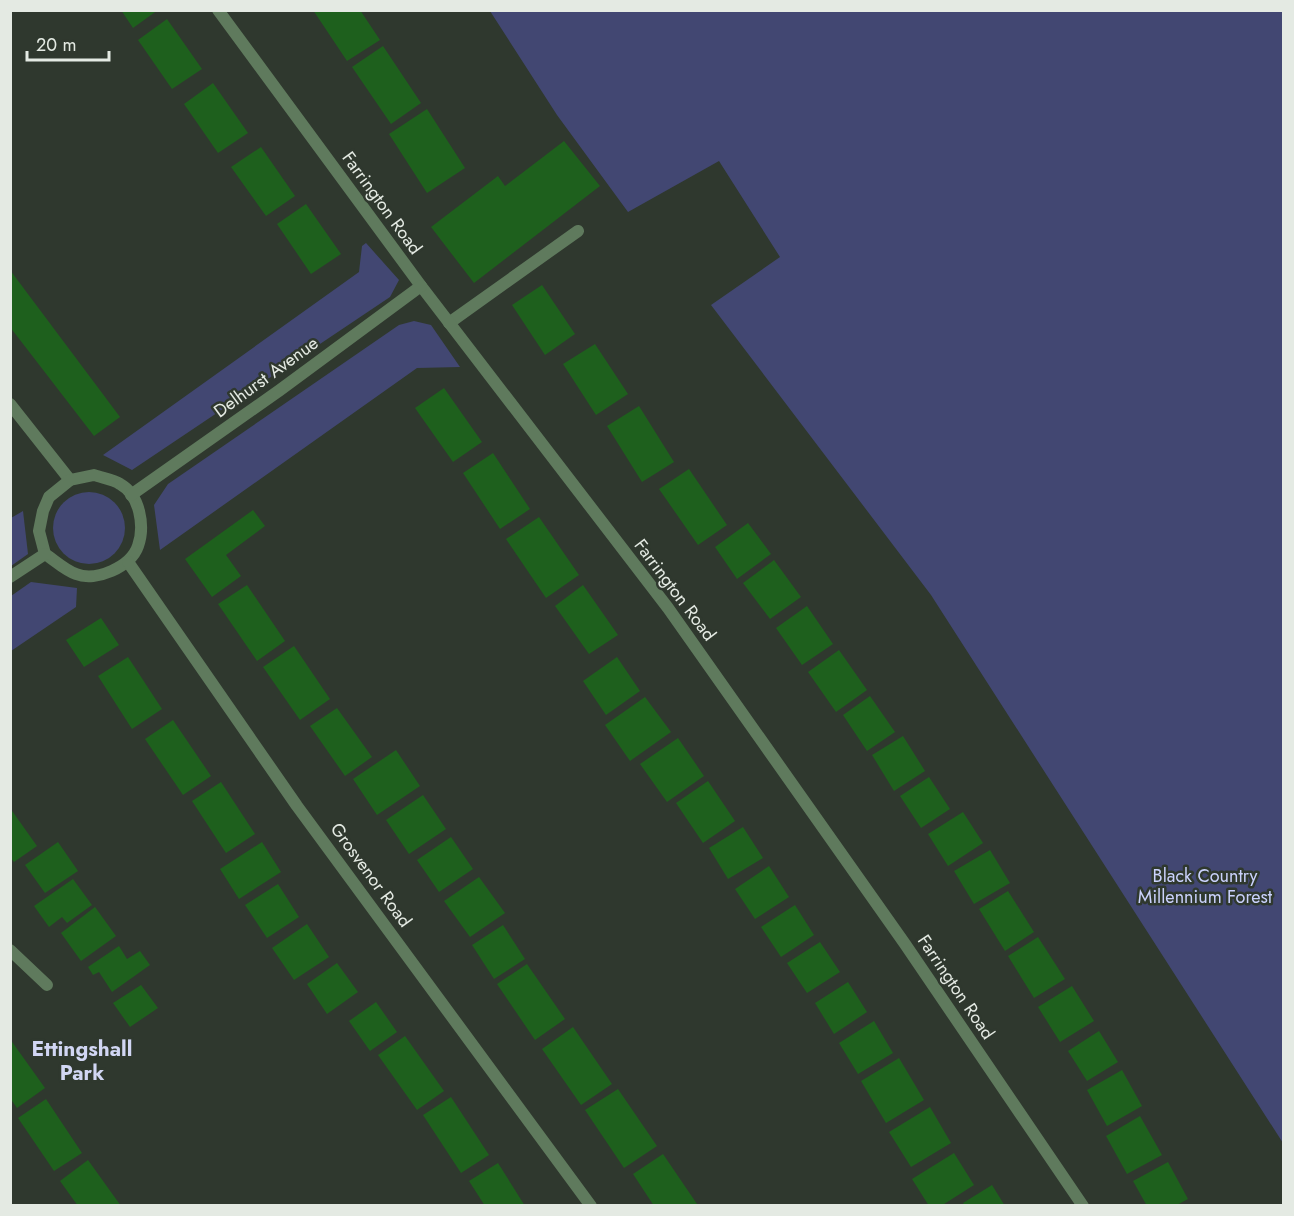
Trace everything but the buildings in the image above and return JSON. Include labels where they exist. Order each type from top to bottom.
[{"type":"street","name":"Farrington Road","points":[[218,10],[449,324],[668,608],[905,944],[1083,1206]]},
{"type":"street","points":[[449,324],[578,231]]},
{"type":"street","name":"Delhurst Avenue","points":[[131,495],[280,390],[421,286]]},
{"type":"street","points":[[10,404],[70,480]]},
{"type":"street","points":[[94,475],[120,484],[131,495],[140,511],[138,547],[128,562],[102,576],[76,574],[45,554],[39,531],[43,512],[49,497],[70,480],[94,475]]},
{"type":"street","points":[[10,577],[45,554]]},
{"type":"street","name":"Grosvenor Road","points":[[128,562],[297,806],[591,1206]]},
{"type":"street","points":[[10,950],[47,985]]},
{"type":"green space","name":"Black Country Millennium Forest","points":[[490,11],[1283,11],[1283,1143],[931,595],[711,305],[780,257],[719,161],[628,212],[557,115]]},
{"type":"green space","points":[[366,243],[399,280],[390,297],[132,470],[103,455],[359,272],[362,246]]},
{"type":"green space","points":[[414,321],[431,325],[460,367],[417,368],[160,550],[154,505],[168,484],[399,325]]},
{"type":"green space","points":[[96,492],[115,502],[123,514],[125,528],[123,542],[115,554],[103,562],[82,564],[63,554],[55,542],[53,521],[63,502],[75,494]]},
{"type":"green space","points":[[23,511],[28,554],[11,566],[11,518]]},
{"type":"green space","points":[[31,582],[77,588],[76,607],[11,651],[11,596]]},
{"type":"district","name":"Ettingshall Park","points":[[82,1061]]}]
